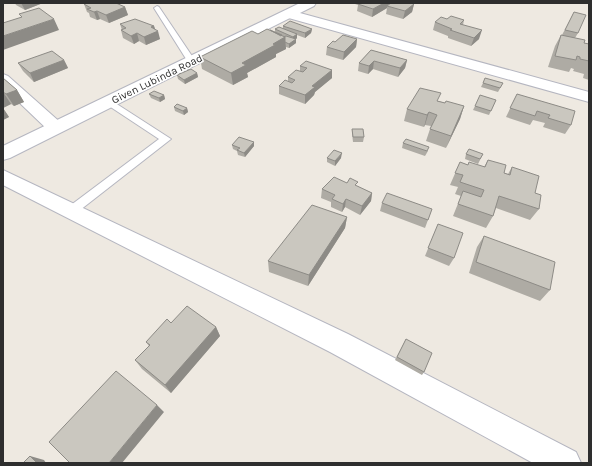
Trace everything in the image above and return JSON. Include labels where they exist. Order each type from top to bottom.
[{"type":"street","name":"Given Lubinda Road","points":[[3,154],[55,127],[192,62],[310,3]]},
{"type":"street","points":[[288,14],[589,97]]},
{"type":"street","points":[[3,79],[55,127]]},
{"type":"street","points":[[3,177],[339,343],[565,463]]},
{"type":"lane","points":[[158,8],[192,62]]},
{"type":"lane","points":[[71,211],[166,139],[109,102]]},
{"type":"building","points":[[116,3],[125,7],[106,15],[87,9],[91,8],[84,4]]},
{"type":"building","points":[[384,3],[373,9],[358,4]]},
{"type":"building","points":[[391,3],[414,4],[405,11],[387,6]]},
{"type":"building","points":[[39,8],[54,19],[3,36],[3,23],[22,17],[19,14]]},
{"type":"building","points":[[574,12],[586,15],[578,33],[565,30]]},
{"type":"building","points":[[451,16],[464,20],[460,24],[482,30],[474,38],[450,30],[452,29],[435,22],[441,17],[447,19]]},
{"type":"building","points":[[135,19],[154,26],[151,27],[158,31],[144,37],[137,33],[131,36],[121,30],[126,28],[120,24]]},
{"type":"building","points":[[290,21],[312,29],[305,33],[283,26]]},
{"type":"building","points":[[279,27],[297,34],[293,37],[275,29]]},
{"type":"building","points":[[267,29],[285,37],[273,44],[275,45],[242,63],[246,65],[231,73],[200,57],[252,31],[258,34]]},
{"type":"building","points":[[343,35],[357,39],[344,52],[327,47],[333,41],[335,42]]},
{"type":"building","points":[[561,35],[585,40],[584,43],[589,44],[589,61],[580,59],[580,57],[577,56],[576,60],[555,56]]},
{"type":"building","points":[[286,36],[296,39],[289,44],[285,42],[284,37]]},
{"type":"building","points":[[371,50],[407,60],[400,68],[374,61],[369,66],[359,63]]},
{"type":"building","points":[[52,51],[64,60],[30,73],[18,63]]},
{"type":"building","points":[[306,61],[332,70],[312,86],[315,87],[305,95],[279,86],[285,80],[292,83],[295,80],[288,77],[296,70],[303,72],[307,68],[300,66]]},
{"type":"building","points":[[191,69],[197,73],[184,80],[177,75]]},
{"type":"building","points":[[3,78],[17,90],[6,94],[3,92]]},
{"type":"building","points":[[485,78],[503,83],[500,88],[483,83]]},
{"type":"building","points":[[420,88],[441,93],[437,101],[445,103],[446,101],[464,106],[451,136],[430,129],[437,115],[429,112],[427,115],[407,109]]},
{"type":"building","points":[[154,91],[164,95],[159,98],[149,94]]},
{"type":"building","points":[[517,94],[575,111],[571,125],[548,118],[550,115],[537,111],[535,116],[510,108]]},
{"type":"building","points":[[480,95],[496,100],[491,111],[475,106]]},
{"type":"building","points":[[177,104],[187,108],[183,111],[174,107]]},
{"type":"building","points":[[352,129],[363,129],[364,137],[353,137]]},
{"type":"building","points":[[239,137],[254,142],[244,153],[237,150],[240,148],[232,145]]},
{"type":"building","points":[[406,139],[429,147],[427,151],[403,143]]},
{"type":"building","points":[[469,149],[483,154],[480,159],[466,154]]},
{"type":"building","points":[[334,150],[342,153],[335,161],[327,158]]},
{"type":"building","points":[[488,160],[506,165],[504,173],[510,175],[512,167],[539,176],[535,193],[541,195],[539,209],[499,196],[493,216],[458,204],[463,191],[481,197],[484,190],[460,182],[463,175],[455,173],[460,162],[468,165],[469,162],[485,167]]},
{"type":"building","points":[[334,177],[347,183],[350,178],[358,182],[355,185],[372,193],[362,206],[346,199],[343,204],[332,199],[335,195],[322,189]]},
{"type":"building","points":[[387,193],[432,209],[428,220],[382,203]]},
{"type":"building","points":[[312,205],[347,217],[309,275],[268,261]]},
{"type":"building","points":[[438,224],[463,233],[454,258],[428,248]]},
{"type":"building","points":[[484,236],[555,262],[550,290],[476,262]]},
{"type":"building","points":[[187,306],[216,327],[165,385],[135,360],[150,345],[146,342],[167,319],[171,323]]},
{"type":"building","points":[[406,339],[432,353],[424,372],[397,357]]},
{"type":"building","points":[[116,371],[157,405],[109,463],[70,463],[49,442]]},
{"type":"building","points":[[30,456],[37,463],[23,463]]}]
